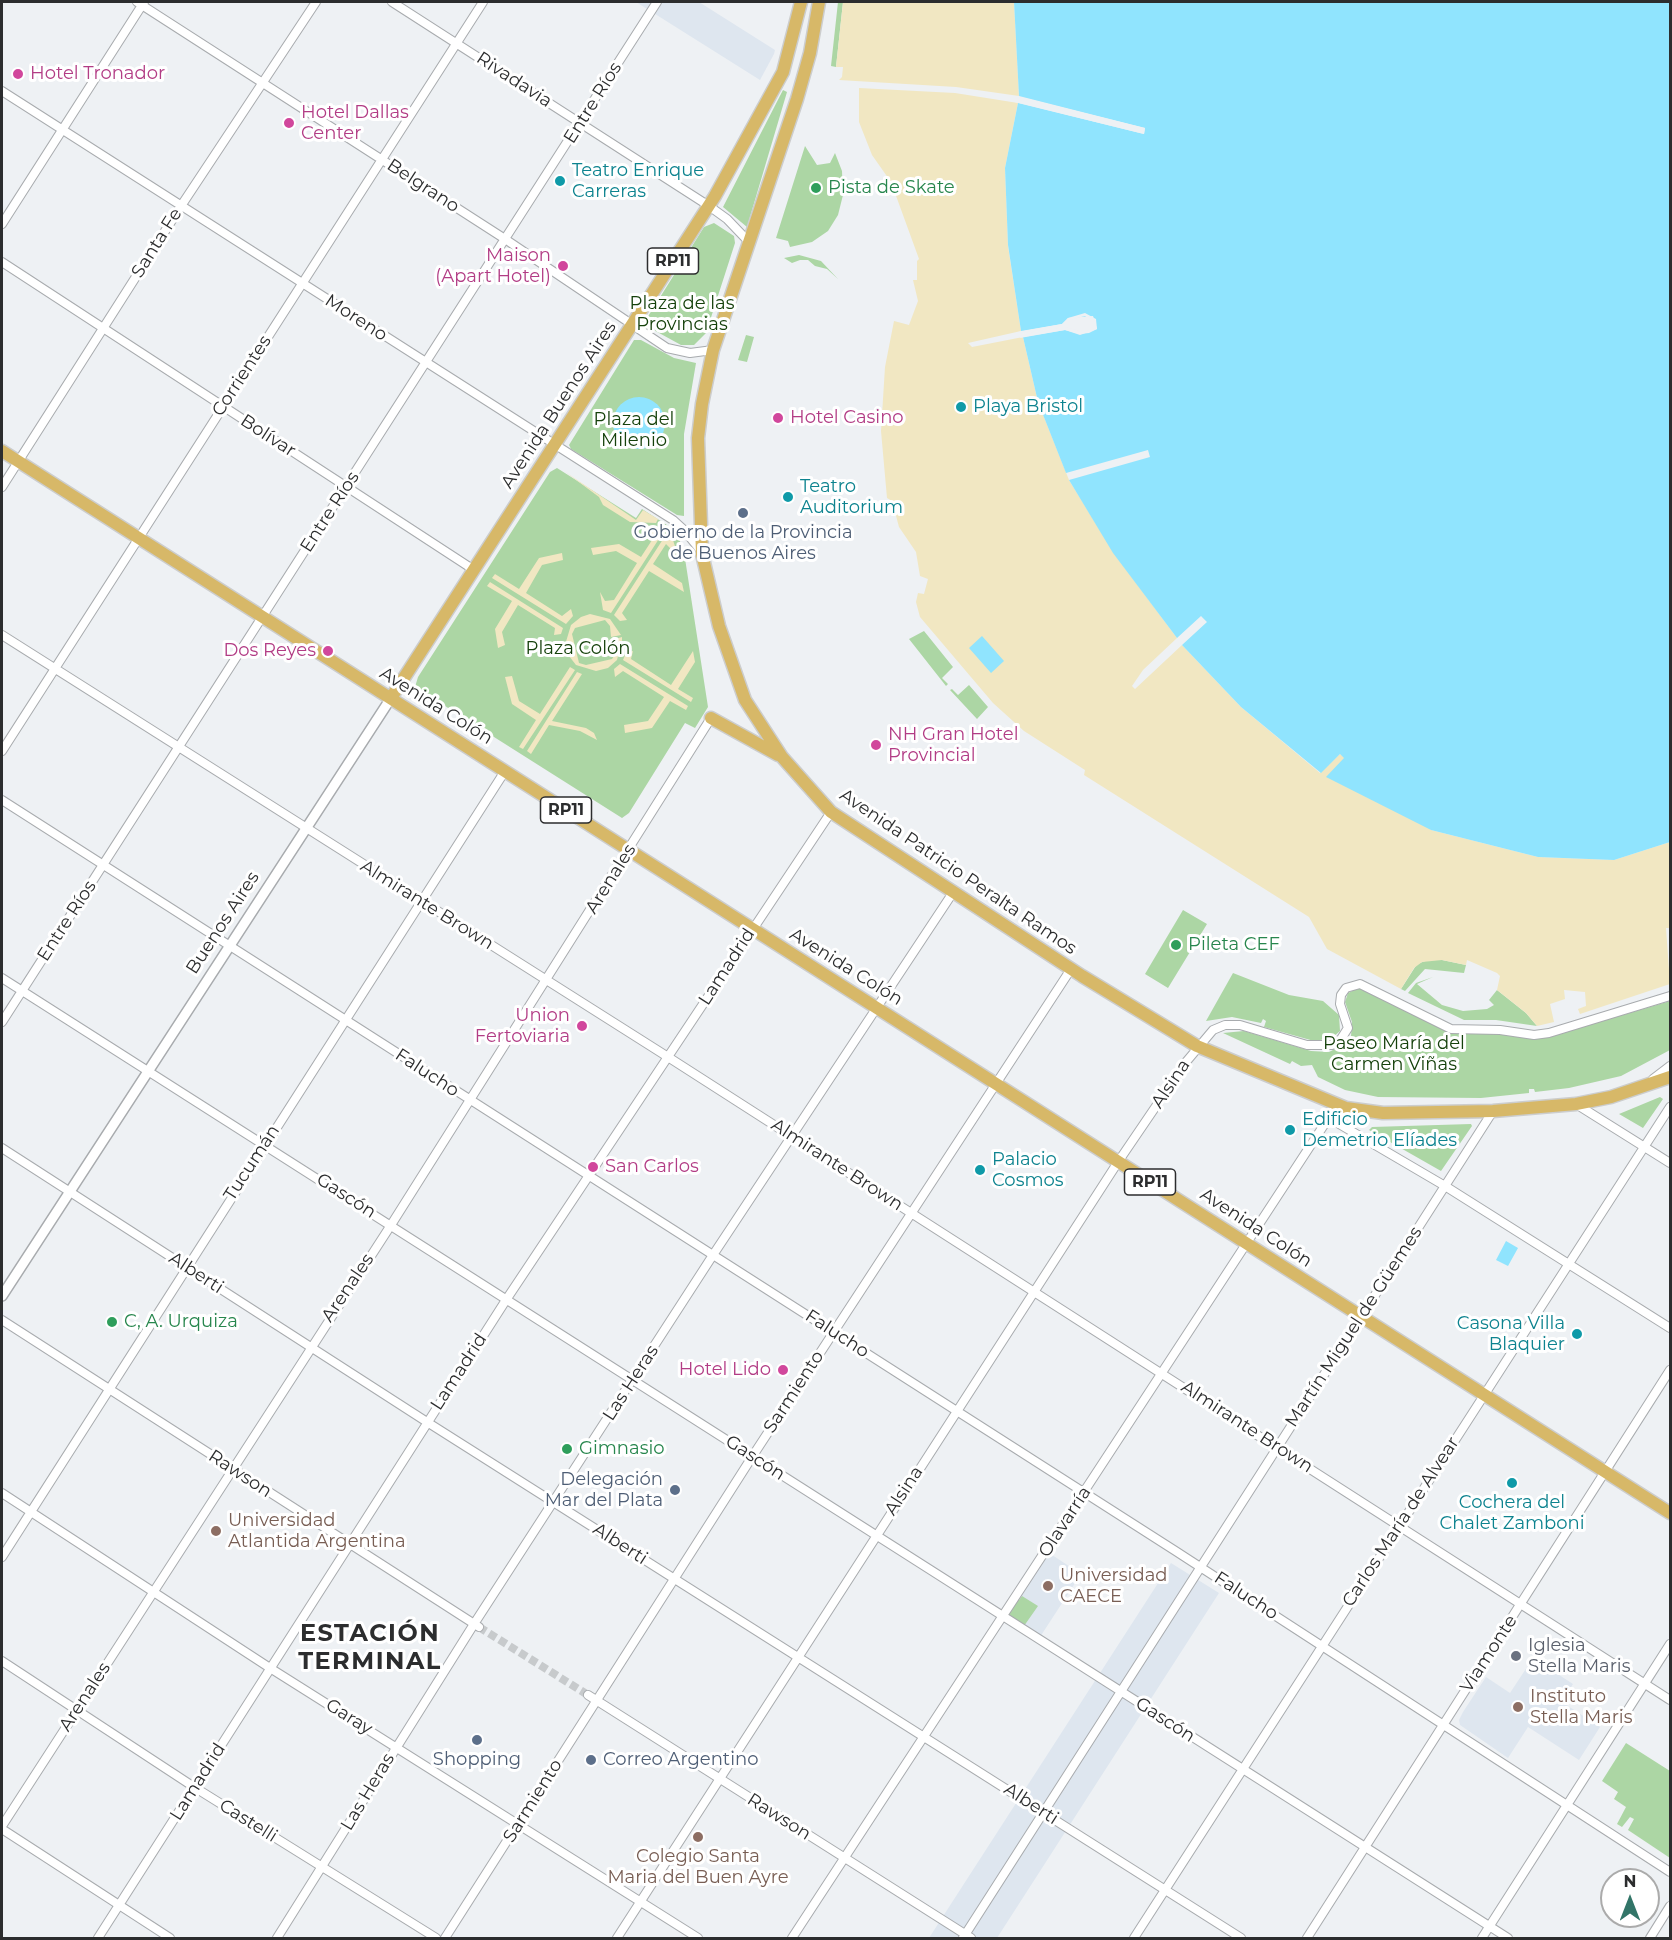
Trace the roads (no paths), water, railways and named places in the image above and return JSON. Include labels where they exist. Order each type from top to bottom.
[{"type":"main road","name":"Avenida Buenos Aires","points":[[474,570],[709,206],[783,72],[801,2]]},
{"type":"main road","name":"Avenida Patricio Peralta Ramos","points":[[819,2],[808,62],[751,244],[713,350],[698,438],[702,554],[719,626],[745,700],[782,757],[831,812],[952,894],[1071,969],[1197,1046],[1337,1105],[1367,1113],[1493,1111],[1576,1104],[1611,1096],[1671,1077]]},
{"type":"main road","name":"Avenida Colón","points":[[2,451],[1671,1513]]},
{"type":"main road","name":"Buenos Aires","points":[[391,698],[474,570]]},
{"type":"main road","points":[[711,718],[782,757]]},
{"type":"street","name":"Santa Fe","points":[[2,488],[181,206],[265,83],[316,2]]},
{"type":"street","name":"Rivadavia","points":[[392,2],[709,206],[727,219],[751,244]]},
{"type":"street","name":"Corrientes","points":[[2,751],[483,2]]},
{"type":"street","name":"Entre Ríos","points":[[2,1022],[657,2]]},
{"type":"street","name":"Belgrano","points":[[141,3],[672,350],[699,354],[713,350]]},
{"type":"street","points":[[2,224],[141,3]]},
{"type":"street","name":"Moreno","points":[[2,91],[673,520],[684,530],[702,554]]},
{"type":"street","name":"Bolívar","points":[[2,262],[474,570]]},
{"type":"street","name":"Almirante Brown","points":[[2,635],[1162,1372],[1671,1700]]},
{"type":"street","name":"Buenos Aires","points":[[2,1296],[391,698]]},
{"type":"street","name":"Arenales","points":[[2,1828],[310,1347],[391,1225],[711,718]]},
{"type":"street","name":"Tucumán","points":[[2,1557],[185,1266],[505,771]]},
{"type":"street","name":"Falucho","points":[[2,800],[588,1177],[1084,1492],[1671,1872]]},
{"type":"street","name":"Lamadrid","points":[[98,1938],[506,1300],[831,812]]},
{"type":"street","name":"Las Heras","points":[[278,1938],[395,1746],[476,1625],[713,1255],[952,894]]},
{"type":"street","name":"Sarmiento","points":[[445,1938],[752,1457],[1071,969]]},
{"type":"street","name":"Gascón","points":[[2,978],[1508,1938]]},
{"type":"street","name":"Alsina","points":[[617,1938],[1118,1162],[1197,1046],[1213,1030],[1232,1024],[1251,1027],[1307,1045],[1332,1045],[1347,1032],[1347,1023],[1340,1000],[1346,988],[1355,984],[1366,984],[1451,1029],[1500,1030],[1534,1035],[1555,1031],[1671,996]]},
{"type":"street","points":[[1646,1084],[1671,1066]]},
{"type":"street","points":[[1576,1104],[1671,1163]]},
{"type":"street","name":"Olavarría","points":[[792,1938],[1337,1105]]},
{"type":"street","name":"Carlos María de Alvear","points":[[1134,1938],[1398,1526],[1671,1107]]},
{"type":"street","name":"Martín Miguel de Güemes","points":[[966,1937],[1120,1691],[1493,1111]]},
{"type":"street","points":[[1329,1118],[1445,1186],[1671,1328]]},
{"type":"street","name":"Alberti","points":[[2,1148],[427,1422],[1241,1938]]},
{"type":"street","name":"Rawson","points":[[2,1320],[348,1545],[476,1625]]},
{"type":"street","name":"Viamonte","points":[[1307,1938],[1671,1370]]},
{"type":"street","name":"Garay","points":[[2,1493],[154,1590],[270,1668],[698,1938]]},
{"type":"street","points":[[1482,1938],[1671,1644]]},
{"type":"street","name":"Castelli","points":[[2,1661],[194,1787],[436,1938]]},
{"type":"street","name":"Rawson","points":[[588,1695],[966,1937]]},
{"type":"street","points":[[2,1828],[118,1907],[170,1938]]},
{"type":"street","points":[[1650,1938],[1671,1906]]},
{"type":"water","points":[[1014,2],[1670,2],[1670,842],[1614,860],[1538,857],[1431,830],[1326,777],[1344,758],[1340,754],[1321,773],[1241,707],[1182,645],[1207,622],[1201,616],[1177,638],[1113,553],[1069,480],[1150,457],[1148,450],[1066,473],[1038,402],[1023,337],[1065,330],[1080,334],[1089,333],[1097,329],[1093,316],[1068,318],[1062,324],[1021,331],[1008,245],[1005,168],[1018,103],[1144,134],[1145,128],[1019,96]]},
{"type":"water","points":[[634,397],[644,397],[653,401],[661,409],[665,423],[661,437],[653,445],[644,449],[634,449],[625,445],[617,437],[613,428],[613,418],[617,409],[625,401]]},
{"type":"water","points":[[982,636],[1004,661],[991,673],[969,648]]},
{"type":"water","points":[[1506,1241],[1518,1248],[1508,1266],[1496,1260]]},
{"type":"tunnel","points":[[479,1627],[588,1695]]},
{"type":"place","name":"Hotel Tronador","points":[[18,74]]},
{"type":"place","name":"Hotel Dallas Center","points":[[289,123]]},
{"type":"place","name":"Teatro Enrique Carreras","points":[[560,181]]},
{"type":"place","name":"Pista de Skate","points":[[816,188]]},
{"type":"place","name":"Maison (Apart Hotel)","points":[[563,266]]},
{"type":"place","name":"Playa Bristol","points":[[961,407]]},
{"type":"place","name":"Hotel Casino","points":[[778,418]]},
{"type":"place","name":"Teatro Auditorium","points":[[788,497]]},
{"type":"place","name":"Gobierno de la Provincia de Buenos Aires","points":[[743,513]]},
{"type":"place","name":"Dos Reyes","points":[[328,651]]},
{"type":"place","name":"NH Gran Hotel Provincial","points":[[876,745]]},
{"type":"place","name":"Pileta CEF","points":[[1176,945]]},
{"type":"place","name":"Union Fertoviaria","points":[[582,1026]]},
{"type":"place","name":"Edificio Demetrio Elíades","points":[[1290,1130]]},
{"type":"place","name":"San Carlos","points":[[593,1167]]},
{"type":"place","name":"Palacio Cosmos","points":[[980,1170]]},
{"type":"place","name":"C, A. Urquiza","points":[[112,1322]]},
{"type":"place","name":"Casona Villa Blaquier","points":[[1577,1334]]},
{"type":"place","name":"Hotel Lido","points":[[783,1370]]},
{"type":"place","name":"Gimnasio","points":[[567,1449]]},
{"type":"place","name":"Cochera del Chalet Zamboni","points":[[1512,1483]]},
{"type":"place","name":"Delegación Mar del Plata","points":[[675,1490]]},
{"type":"place","name":"Universidad Atlantida Argentina","points":[[216,1531]]},
{"type":"place","name":"Universidad CAECE","points":[[1048,1586]]},
{"type":"place","name":"Iglesia Stella Maris","points":[[1516,1656]]},
{"type":"place","name":"Instituto Stella Maris","points":[[1518,1707]]},
{"type":"place","name":"Shopping","points":[[477,1740]]},
{"type":"place","name":"Correo Argentino","points":[[591,1760]]},
{"type":"place","name":"Colegio Santa Maria del Buen Ayre","points":[[698,1837]]},
{"type":"district","name":"ESTACIÓN TERMINAL","points":[[370,1648]]},
{"type":"park label","name":"Plaza de las Provincias","points":[[682,314]]},
{"type":"park label","name":"Plaza del Milenio","points":[[634,430]]},
{"type":"park label","name":"Plaza Colón","points":[[578,649]]},
{"type":"park label","name":"Paseo María del Carmen Viñas","points":[[1394,1054]]}]
